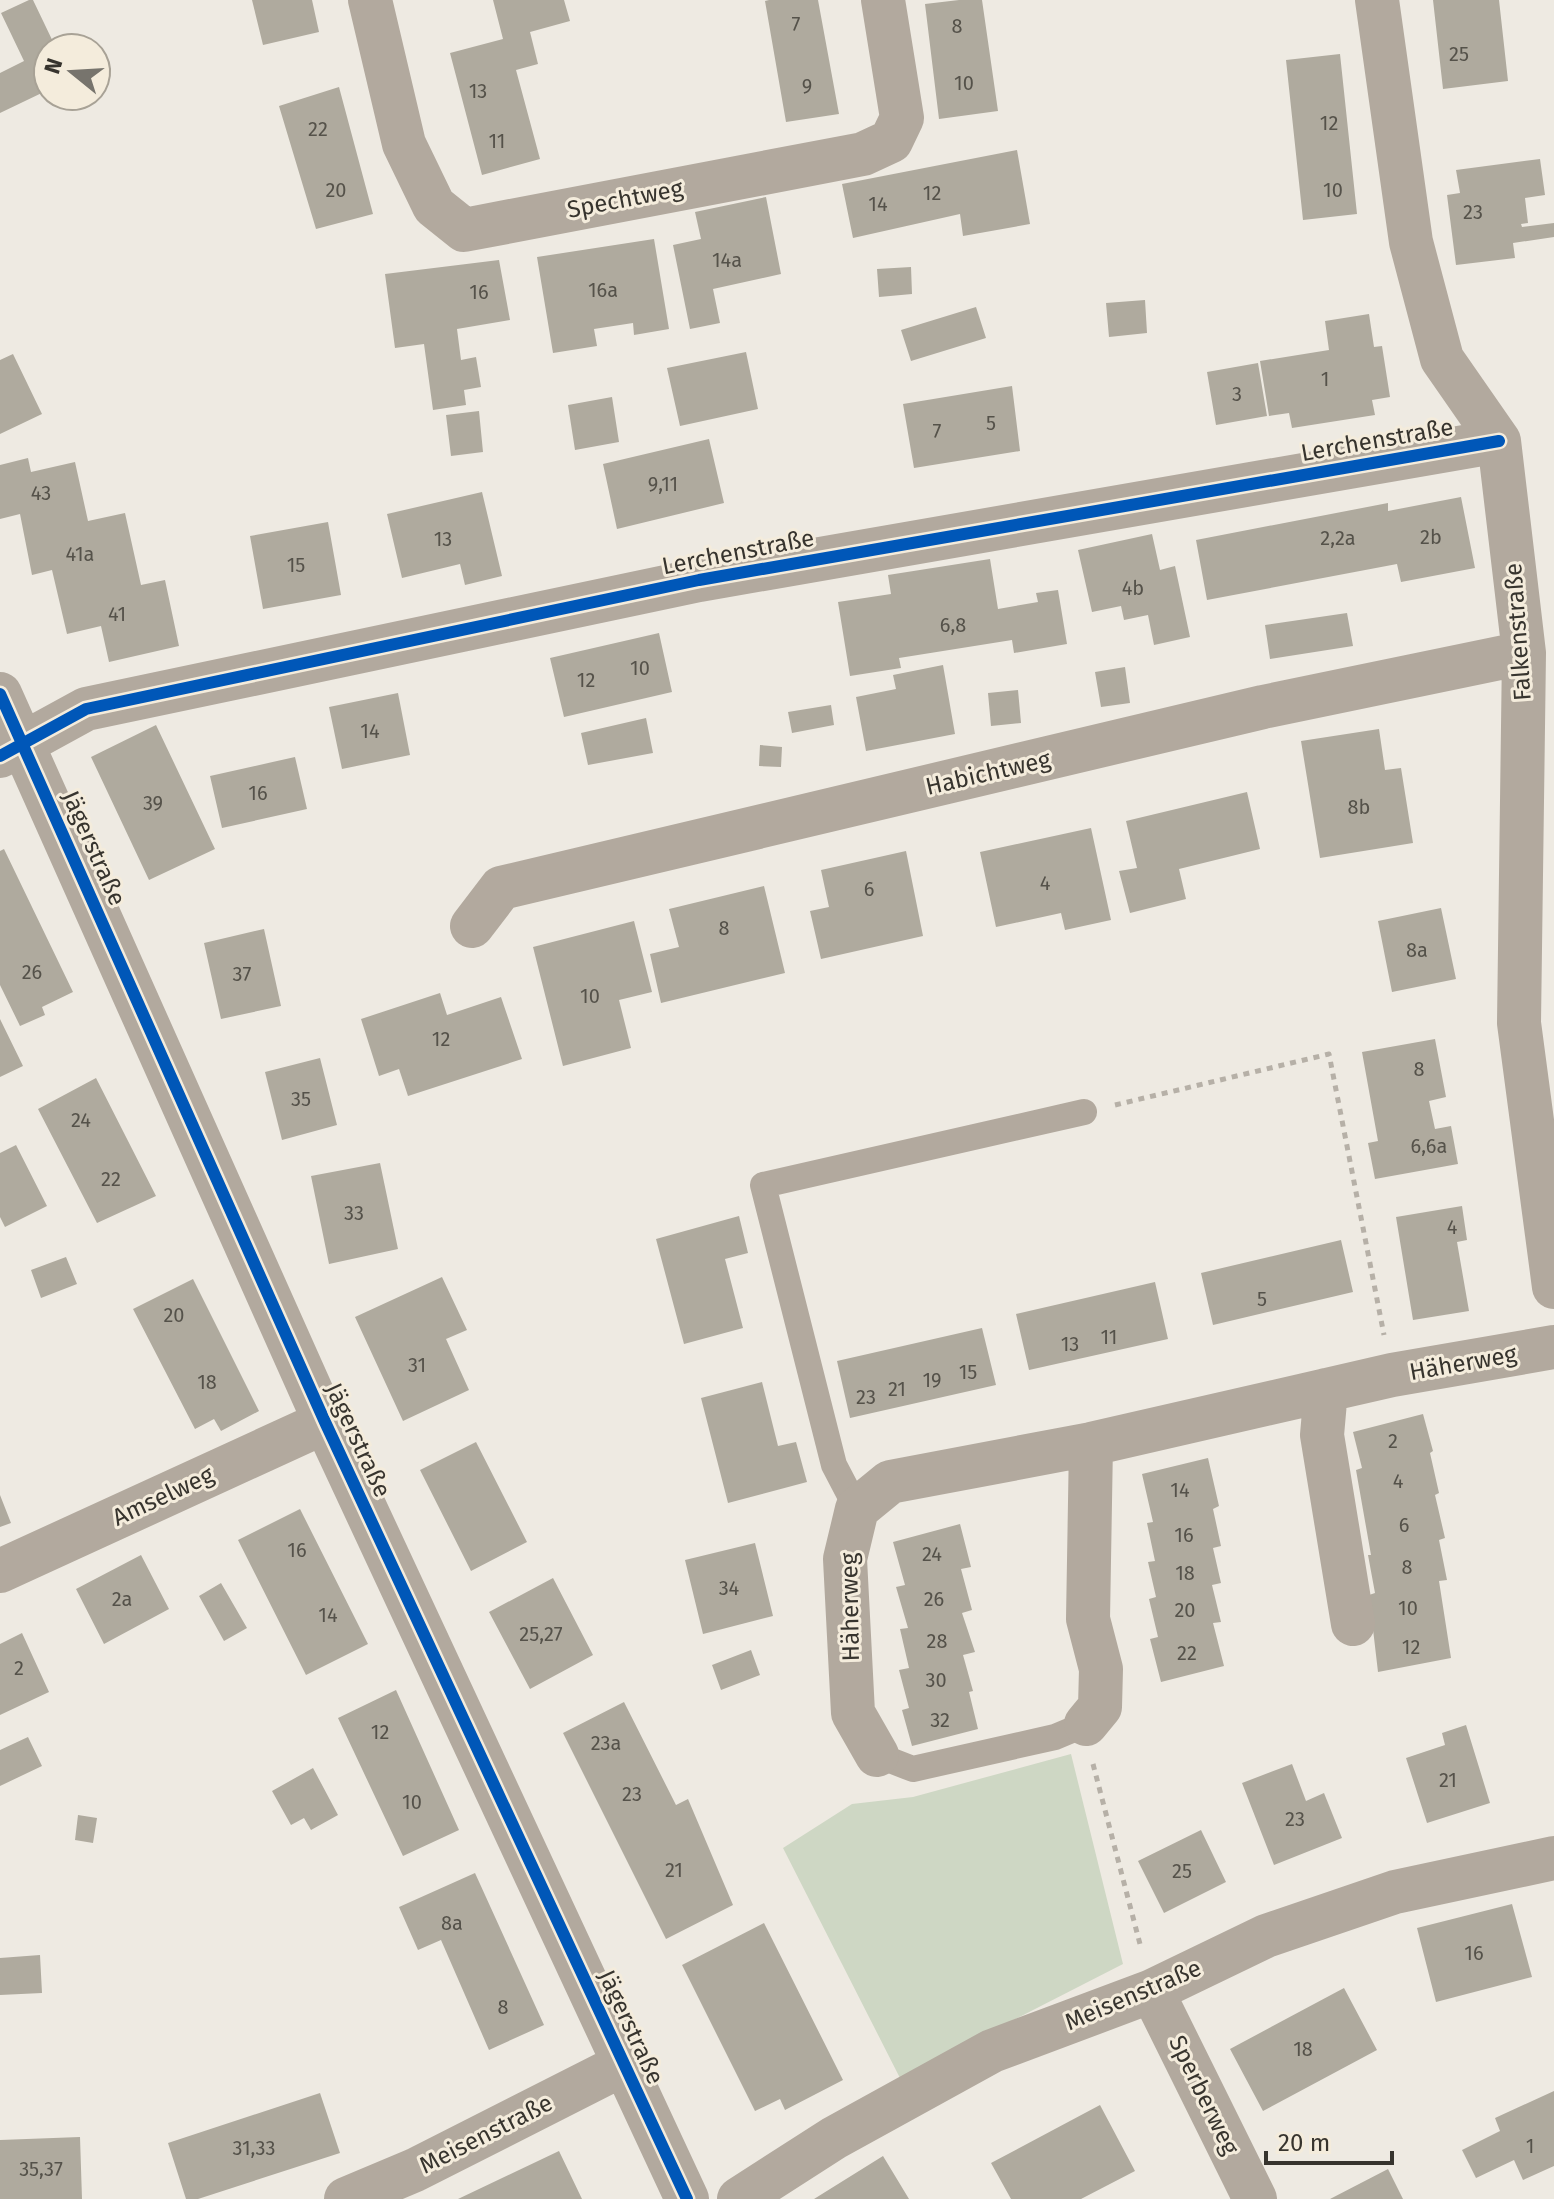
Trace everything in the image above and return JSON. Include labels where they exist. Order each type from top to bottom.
[{"type":"street","name":"Spechtweg","points":[[370,0],[404,144],[434,206],[464,230],[863,154],[891,141],[902,118],[883,0]]},
{"type":"street","name":"Falkenstraße","points":[[1377,0],[1411,242],[1442,359],[1499,441],[1524,653],[1519,1023],[1554,1287]]},
{"type":"street","name":"Lerchenstraße","points":[[11,748],[86,709],[699,580],[1499,441]]},
{"type":"street","name":"Habichtweg","points":[[472,926],[501,888],[1263,707],[1524,653]]},
{"type":"street","name":"Jägerstraße","points":[[0,694],[11,748],[687,2199]]},
{"type":"street","name":"Häherweg","points":[[877,1755],[853,1713],[845,1559],[857,1509],[890,1482],[1091,1444],[1392,1375],[1554,1347]]},
{"type":"street","points":[[1326,1390],[1322,1435],[1353,1624]]},
{"type":"street","name":"Amselweg","points":[[0,1571],[325,1422]]},
{"type":"street","points":[[1086,1724],[1100,1707],[1101,1669],[1088,1619],[1091,1444]]},
{"type":"street","name":"Meisenstraße","points":[[739,2199],[834,2138],[992,2051],[1152,1991],[1266,1936],[1395,1892],[1554,1858]]},
{"type":"street","name":"Sperberweg","points":[[1152,1991],[1255,2199]]},
{"type":"street","name":"Meisenstraße","points":[[346,2199],[415,2170],[624,2064]]},
{"type":"lane","points":[[857,1509],[834,1465],[763,1185],[1084,1112]]},
{"type":"lane","points":[[877,1755],[913,1769],[1055,1737],[1086,1724]]},
{"type":"path","points":[[1084,1112],[1329,1054],[1392,1375]]},
{"type":"path","points":[[1086,1724],[1098,1794],[1125,1880],[1152,1991]]},
{"type":"green space","points":[[1071,1754],[1123,1964],[900,2078],[783,1848],[852,1804],[913,1797]]},
{"type":"building","points":[[33,0],[48,32],[32,32],[32,98],[0,113],[0,73],[24,61],[1,13]]},
{"type":"building","points":[[252,0],[312,0],[319,32],[263,45]]},
{"type":"building","points":[[493,0],[564,0],[570,21],[530,32],[538,64],[516,70],[540,159],[482,175],[450,53],[503,39]]},
{"type":"building","points":[[818,0],[839,114],[786,122],[765,1]]},
{"type":"building","points":[[982,0],[998,111],[939,119],[925,4]]},
{"type":"building","points":[[1433,0],[1499,0],[1508,81],[1443,89]]},
{"type":"building","points":[[1340,54],[1357,214],[1303,220],[1286,60]]},
{"type":"building","points":[[339,87],[373,214],[316,229],[279,106]]},
{"type":"building","points":[[1017,150],[1030,224],[963,236],[960,214],[853,238],[842,184]]},
{"type":"building","points":[[1540,159],[1545,195],[1525,198],[1528,223],[1521,224],[1522,227],[1554,223],[1554,237],[1513,243],[1515,258],[1456,265],[1447,195],[1460,193],[1456,170]]},
{"type":"building","points":[[766,197],[781,274],[713,289],[720,323],[690,329],[673,245],[701,239],[695,212]]},
{"type":"building","points":[[654,239],[669,329],[634,335],[633,323],[594,329],[597,346],[553,353],[537,257]]},
{"type":"building","points":[[499,260],[510,320],[457,329],[461,360],[476,357],[481,387],[464,390],[466,405],[433,410],[424,344],[395,348],[385,274]]},
{"type":"building","points":[[911,267],[912,294],[879,297],[877,269]]},
{"type":"building","points":[[1145,300],[1147,333],[1109,337],[1106,303]]},
{"type":"building","points":[[976,307],[986,338],[911,361],[901,330]]},
{"type":"building","points":[[1369,314],[1374,347],[1382,346],[1390,397],[1372,400],[1375,415],[1292,428],[1289,413],[1269,416],[1260,361],[1329,350],[1325,321]]},
{"type":"building","points":[[746,352],[758,409],[680,426],[667,368]]},
{"type":"building","points":[[13,354],[42,414],[0,434],[0,360]]},
{"type":"building","points":[[1258,363],[1267,416],[1216,425],[1207,372]]},
{"type":"building","points":[[1012,386],[1020,451],[914,468],[903,404]]},
{"type":"building","points":[[612,397],[619,442],[575,450],[568,405]]},
{"type":"building","points":[[479,411],[483,452],[451,456],[446,415]]},
{"type":"building","points":[[709,439],[724,503],[617,529],[603,464]]},
{"type":"building","points":[[28,458],[31,472],[75,462],[88,521],[125,513],[141,585],[165,580],[179,646],[109,662],[101,626],[67,634],[52,570],[32,575],[20,514],[0,519],[0,465]]},
{"type":"building","points":[[482,492],[502,576],[465,585],[460,564],[402,578],[387,514]]},
{"type":"building","points":[[1461,497],[1475,568],[1401,582],[1397,564],[1207,600],[1196,540],[1388,503],[1388,511]]},
{"type":"building","points":[[328,522],[341,595],[263,609],[250,536]]},
{"type":"building","points":[[1152,534],[1160,570],[1175,566],[1190,637],[1154,645],[1148,615],[1124,620],[1121,606],[1092,612],[1078,550]]},
{"type":"building","points":[[990,559],[998,609],[1038,602],[1036,593],[1058,590],[1067,644],[1014,653],[1012,640],[899,658],[901,668],[850,676],[838,602],[891,594],[888,575]]},
{"type":"building","points":[[1347,613],[1353,646],[1270,659],[1265,625]]},
{"type":"building","points":[[659,633],[672,692],[564,717],[550,658]]},
{"type":"building","points":[[943,665],[955,734],[866,751],[856,697],[896,689],[893,675]]},
{"type":"building","points":[[1125,667],[1130,703],[1101,707],[1095,672]]},
{"type":"building","points":[[1018,690],[1021,723],[991,726],[988,693]]},
{"type":"building","points":[[398,693],[410,755],[342,769],[329,707]]},
{"type":"building","points":[[831,705],[834,725],[792,733],[788,712]]},
{"type":"building","points":[[646,718],[653,753],[588,765],[581,733]]},
{"type":"building","points":[[156,725],[215,849],[149,880],[91,757]]},
{"type":"building","points":[[1379,729],[1385,770],[1401,768],[1413,843],[1320,858],[1301,741]]},
{"type":"building","points":[[760,745],[782,747],[781,767],[759,766]]},
{"type":"building","points":[[295,757],[307,809],[222,828],[210,776]]},
{"type":"building","points":[[1247,792],[1260,849],[1179,869],[1186,899],[1130,913],[1119,871],[1137,868],[1126,821]]},
{"type":"building","points":[[1091,828],[1111,920],[1065,930],[1061,913],[996,927],[980,852]]},
{"type":"building","points":[[4,849],[73,992],[42,1007],[45,1015],[20,1026],[0,985],[0,851]]},
{"type":"building","points":[[906,851],[923,936],[821,959],[810,911],[829,907],[821,870]]},
{"type":"building","points":[[764,886],[785,973],[661,1003],[650,954],[679,947],[669,909]]},
{"type":"building","points":[[1441,908],[1456,979],[1392,992],[1378,921]]},
{"type":"building","points":[[634,921],[652,992],[619,1000],[631,1048],[563,1066],[533,947]]},
{"type":"building","points":[[264,929],[281,1006],[221,1019],[204,943]]},
{"type":"building","points":[[440,993],[447,1015],[501,997],[522,1059],[408,1096],[399,1069],[379,1076],[361,1019]]},
{"type":"building","points":[[0,1019],[23,1066],[0,1077]]},
{"type":"building","points":[[1435,1039],[1446,1097],[1429,1101],[1435,1129],[1451,1126],[1458,1164],[1375,1179],[1368,1143],[1378,1141],[1362,1052]]},
{"type":"building","points":[[320,1058],[337,1125],[282,1140],[265,1072]]},
{"type":"building","points":[[96,1078],[156,1196],[97,1223],[38,1109]]},
{"type":"building","points":[[16,1145],[47,1206],[5,1227],[0,1217],[0,1153]]},
{"type":"building","points":[[380,1163],[398,1249],[329,1264],[311,1176]]},
{"type":"building","points":[[1462,1206],[1467,1240],[1457,1242],[1469,1311],[1413,1320],[1396,1217]]},
{"type":"building","points":[[739,1216],[748,1253],[725,1259],[743,1328],[684,1344],[656,1239]]},
{"type":"building","points":[[1341,1240],[1353,1292],[1213,1325],[1201,1273]]},
{"type":"building","points":[[66,1257],[77,1284],[41,1298],[31,1270]]},
{"type":"building","points":[[442,1277],[467,1330],[446,1339],[469,1390],[403,1421],[355,1317]]},
{"type":"building","points":[[193,1279],[259,1411],[221,1431],[214,1419],[195,1429],[133,1309]]},
{"type":"building","points":[[1155,1282],[1168,1339],[1029,1370],[1016,1314]]},
{"type":"building","points":[[982,1328],[996,1385],[850,1418],[837,1361]]},
{"type":"building","points":[[762,1382],[778,1446],[796,1442],[807,1482],[728,1503],[701,1398]]},
{"type":"building","points":[[1423,1414],[1433,1451],[1430,1453],[1439,1493],[1435,1495],[1445,1538],[1439,1540],[1447,1580],[1439,1581],[1451,1658],[1378,1672],[1369,1595],[1375,1593],[1368,1555],[1371,1555],[1356,1470],[1362,1468],[1353,1432]]},
{"type":"building","points":[[476,1442],[527,1542],[471,1571],[420,1470]]},
{"type":"building","points":[[1208,1458],[1219,1506],[1213,1509],[1221,1546],[1213,1548],[1221,1583],[1212,1585],[1221,1622],[1213,1623],[1224,1666],[1161,1682],[1150,1639],[1158,1637],[1149,1599],[1156,1597],[1148,1562],[1155,1561],[1147,1523],[1153,1522],[1142,1474]]},
{"type":"building","points":[[0,1495],[11,1523],[0,1527]]},
{"type":"building","points":[[300,1509],[368,1644],[306,1675],[238,1540]]},
{"type":"building","points":[[960,1524],[971,1567],[961,1569],[972,1610],[962,1613],[975,1652],[963,1655],[973,1691],[969,1692],[978,1729],[912,1746],[902,1710],[909,1708],[899,1670],[909,1668],[900,1629],[908,1628],[896,1587],[905,1585],[893,1542]]},
{"type":"building","points":[[755,1543],[773,1616],[703,1634],[685,1560]]},
{"type":"building","points":[[141,1555],[169,1609],[104,1644],[76,1589]]},
{"type":"building","points":[[553,1578],[593,1655],[530,1689],[489,1612]]},
{"type":"building","points":[[221,1583],[247,1628],[224,1641],[199,1596]]},
{"type":"building","points":[[22,1633],[49,1692],[0,1715],[0,1644]]},
{"type":"building","points":[[751,1650],[760,1675],[721,1690],[712,1665]]},
{"type":"building","points":[[396,1690],[459,1830],[403,1856],[338,1718]]},
{"type":"building","points":[[624,1702],[676,1805],[688,1799],[733,1905],[666,1939],[563,1733]]},
{"type":"building","points":[[1466,1725],[1490,1803],[1427,1823],[1406,1758],[1445,1745],[1442,1733]]},
{"type":"building","points":[[28,1737],[42,1766],[0,1786],[0,1750]]},
{"type":"building","points":[[1292,1764],[1306,1801],[1324,1793],[1342,1838],[1274,1865],[1242,1783]]},
{"type":"building","points":[[313,1768],[338,1815],[311,1830],[304,1818],[291,1825],[272,1791]]},
{"type":"building","points":[[78,1815],[97,1818],[93,1843],[75,1840]]},
{"type":"building","points":[[1201,1830],[1226,1882],[1164,1913],[1138,1861]]},
{"type":"building","points":[[475,1873],[544,2025],[489,2050],[441,1940],[418,1950],[399,1907]]},
{"type":"building","points":[[1512,1904],[1532,1977],[1436,2002],[1417,1928]]},
{"type":"building","points":[[764,1923],[843,2080],[785,2110],[780,2099],[755,2111],[682,1965]]},
{"type":"building","points":[[40,1955],[42,1993],[0,1995],[0,1958]]},
{"type":"building","points":[[1344,1988],[1377,2050],[1263,2111],[1230,2049]]},
{"type":"building","points":[[1554,2091],[1554,2166],[1523,2180],[1514,2160],[1476,2178],[1462,2150],[1500,2131],[1495,2118]]},
{"type":"building","points":[[320,2093],[340,2153],[198,2199],[186,2199],[168,2143]]},
{"type":"building","points":[[1100,2105],[1135,2171],[1081,2199],[1011,2199],[991,2163]]},
{"type":"building","points":[[80,2137],[82,2199],[0,2199],[0,2140]]},
{"type":"building","points":[[559,2151],[582,2199],[458,2199]]},
{"type":"building","points":[[883,2156],[909,2199],[814,2199]]},
{"type":"building","points":[[1388,2169],[1403,2199],[1330,2199]]},
{"type":"cycle path","points":[[0,756],[86,709],[699,580],[1499,441]]},
{"type":"cycle path","points":[[0,694],[325,1422],[687,2199]]}]
